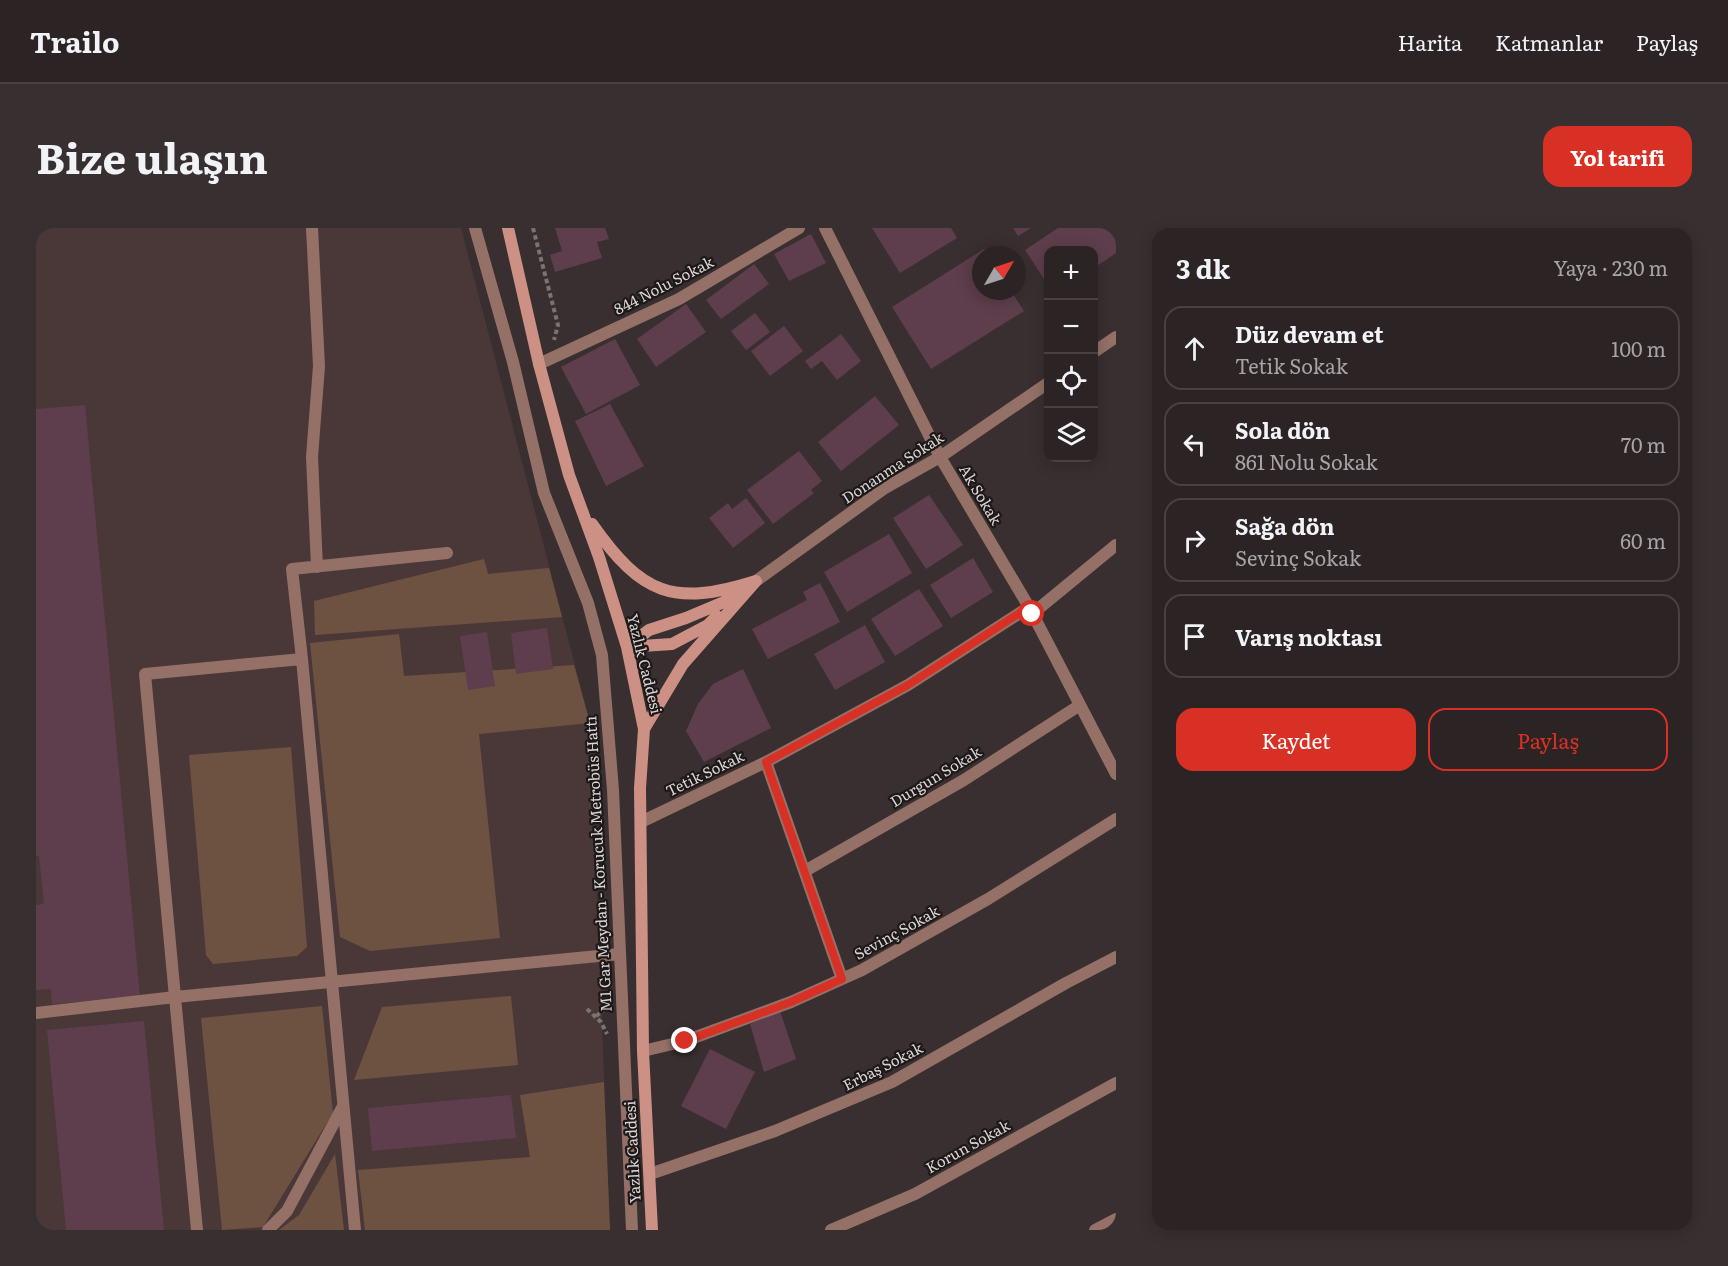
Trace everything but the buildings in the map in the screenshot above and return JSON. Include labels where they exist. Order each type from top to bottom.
[{"type":"main road","name":"Yazlık Caddesi","points":[[508,228],[539,364],[569,475],[599,557],[627,647],[644,729],[640,788],[642,1051],[652,1230]]},
{"type":"main road","points":[[582,512],[615,555],[634,574],[657,588],[686,595],[724,591],[756,581]]},
{"type":"main road","points":[[627,647],[650,630],[724,602],[756,581]]},
{"type":"main road","points":[[627,647],[672,644],[708,625],[756,581]]},
{"type":"main road","points":[[644,729],[683,664],[756,581]]},
{"type":"street","points":[[312,228],[319,366],[312,457],[317,567]]},
{"type":"street","name":"M1 Gar Meydan - Korucuk Metrobüs Hattı","points":[[475,228],[513,362],[544,493],[588,603],[602,655],[614,790],[632,1230]]},
{"type":"street","name":"844 Nolu Sokak","points":[[539,364],[679,299],[799,228]]},
{"type":"street","name":"Ak Sokak","points":[[825,228],[940,457],[1031,611],[1116,774]]},
{"type":"street","points":[[1098,349],[1116,337]]},
{"type":"street","name":"Donanma Sokak","points":[[756,581],[885,488],[940,457],[1044,386]]},
{"type":"street","name":"Tetik Sokak","points":[[641,822],[766,762],[908,685],[1031,611],[1116,545]]},
{"type":"street","points":[[356,1230],[292,569],[447,553]]},
{"type":"street","points":[[197,1230],[145,674],[302,659]]},
{"type":"street","name":"Durgun Sokak","points":[[805,871],[964,780],[1080,705]]},
{"type":"street","points":[[766,762],[842,979]]},
{"type":"street","name":"Sevinç Sokak","points":[[642,1051],[685,1041],[781,1006],[862,970],[988,899],[1116,819]]},
{"type":"street","points":[[36,1013],[176,997],[619,954]]},
{"type":"street","name":"Erbaş Sokak","points":[[650,1174],[775,1131],[892,1082],[1116,957]]},
{"type":"street","name":"Korun Sokak","points":[[831,1230],[915,1194],[1116,1083]]},
{"type":"street","points":[[268,1230],[287,1211],[344,1106]]},
{"type":"street","points":[[1095,1230],[1116,1219]]},
{"type":"path","points":[[533,228],[558,325],[552,346],[555,356]]},
{"type":"path","points":[[596,1016],[604,1010]]},
{"type":"shaded area","points":[[36,228],[461,228],[590,723],[610,1230],[36,1230]]},
{"type":"shaded area","points":[[484,559],[488,574],[549,568],[562,617],[315,635],[314,601]]},
{"type":"shaded area","points":[[399,634],[404,676],[574,665],[590,723],[479,734],[500,938],[370,951],[340,937],[310,643]]},
{"type":"shaded area","points":[[291,747],[307,947],[297,956],[213,964],[206,955],[189,755]]},
{"type":"shaded area","points":[[511,996],[518,1065],[354,1080],[382,1007]]},
{"type":"shaded area","points":[[322,1006],[333,1113],[263,1227],[222,1230],[201,1018]]},
{"type":"shaded area","points":[[604,1082],[610,1230],[365,1230],[358,1170],[530,1157],[520,1095]]},
{"type":"shaded area","points":[[335,1154],[344,1230],[279,1230],[299,1215]]},
{"type":"route","points":[[685,1041],[791,1002],[842,979],[766,762],[908,685],[1029,607],[1032,614]]}]
